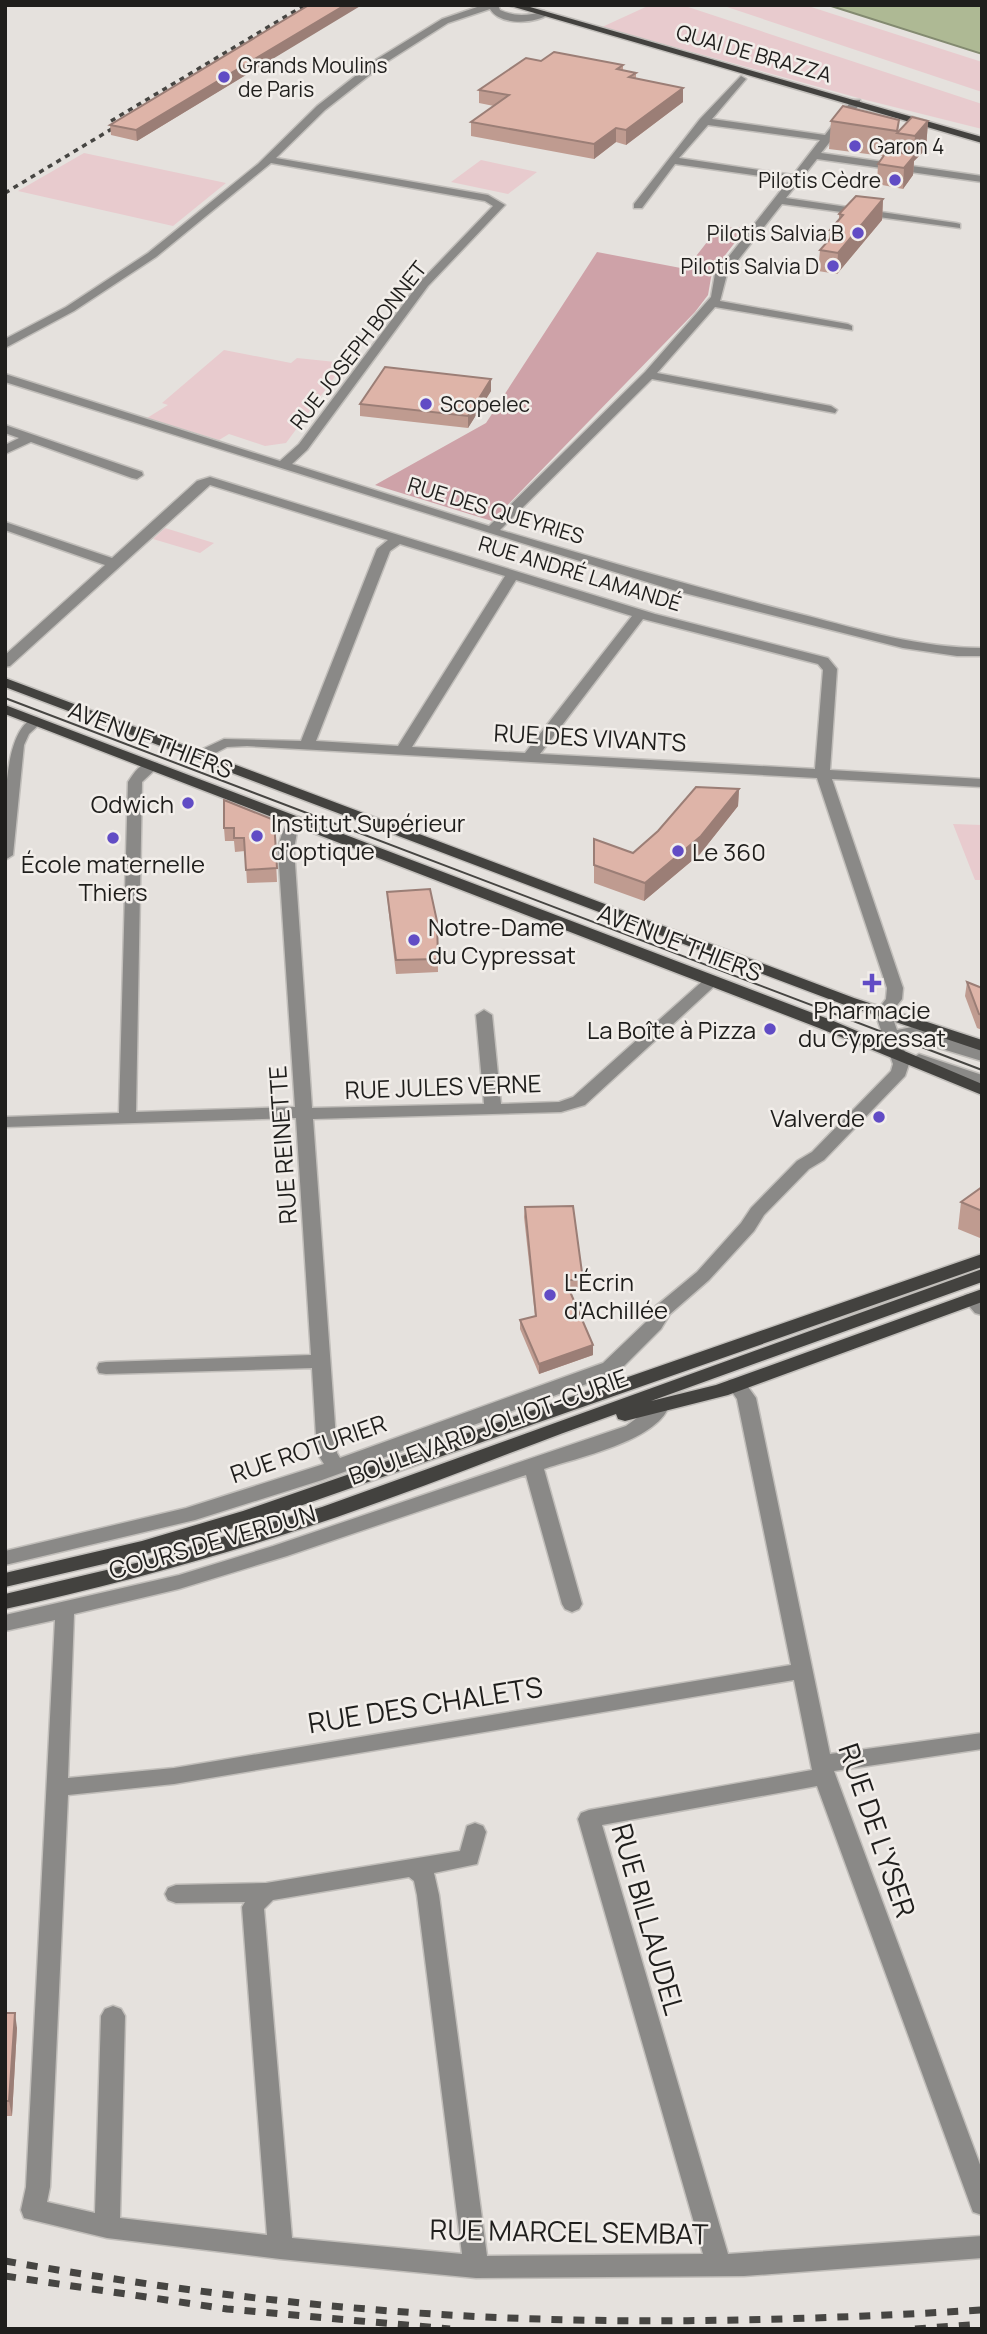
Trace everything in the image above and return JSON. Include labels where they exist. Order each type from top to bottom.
[{"type":"main road","name":"QUAI DE BRAZZA","points":[[512,5],[982,138]]},
{"type":"main road","name":"AVENUE THIERS","points":[[5,682],[883,1013],[982,1046]]},
{"type":"main road","name":"AVENUE THIERS","points":[[5,709],[712,981],[894,1047],[982,1090]]},
{"type":"main road","name":"BOULEVARD JOLIOT-CURIE","points":[[5,1580],[142,1548],[731,1366],[982,1260]]},
{"type":"main road","name":"BOULEVARD JOLIOT-CURIE","points":[[5,1602],[150,1568],[248,1539],[442,1473],[517,1442],[982,1275]]},
{"type":"main road","points":[[442,1473],[607,1419],[659,1406],[731,1366],[978,1301]]},
{"type":"street","name":"QUAI DE BRAZZA","points":[[5,344],[70,309],[151,256],[268,160],[321,108],[454,24],[496,10],[523,18],[544,14]]},
{"type":"street","points":[[638,206],[672,160],[741,79]]},
{"type":"street","points":[[491,531],[649,375],[717,298],[721,274],[856,102]]},
{"type":"street","points":[[704,121],[826,138]]},
{"type":"street","points":[[813,155],[982,178]]},
{"type":"street","name":"RUE JOSEPH BONNET","points":[[268,160],[488,198],[500,205],[425,284],[303,447],[282,466]]},
{"type":"street","points":[[672,160],[795,178]]},
{"type":"street","points":[[778,200],[956,226]]},
{"type":"street","points":[[712,303],[848,328]]},
{"type":"street","points":[[649,375],[831,410]]},
{"type":"street","name":"RUE DES QUEYRIES","points":[[5,378],[681,588],[928,649],[982,652]]},
{"type":"street","points":[[5,429],[49,442],[137,475]]},
{"type":"street","points":[[5,450],[30,438]]},
{"type":"street","name":"RUE ANDRÉ LAMANDÉ","points":[[116,564],[202,484],[219,482],[640,614],[829,665],[822,772]]},
{"type":"street","points":[[5,526],[116,564],[5,663]]},
{"type":"street","points":[[307,745],[384,549],[397,540]]},
{"type":"street","points":[[404,750],[513,574]]},
{"type":"street","points":[[530,757],[640,614]]},
{"type":"street","points":[[5,855],[17,745],[22,732],[36,721]]},
{"type":"street","name":"RUE DES VIVANTS","points":[[199,756],[224,743],[307,745],[982,783]]},
{"type":"street","points":[[127,1118],[135,782],[142,772],[152,766]]},
{"type":"street","points":[[822,772],[895,988],[894,999],[883,1013],[894,1047]]},
{"type":"street","name":"RUE REINETTE","points":[[299,822],[290,831],[286,849],[327,1453],[336,1467]]},
{"type":"street","name":"RUE JULES VERNE","points":[[5,1122],[561,1107],[579,1101],[712,981]]},
{"type":"street","points":[[484,1015],[493,1109]]},
{"type":"street","points":[[894,1047],[901,1034],[912,1032],[982,1056]]},
{"type":"street","points":[[894,1047],[982,1081]]},
{"type":"street","name":"RUE ROTURIER","points":[[5,1558],[188,1515],[336,1467],[599,1373],[619,1362],[654,1325],[663,1310],[703,1276],[748,1227],[757,1212],[803,1165],[818,1156],[899,1072],[901,1064],[894,1047]]},
{"type":"street","points":[[106,1368],[321,1361]]},
{"type":"street","name":"RUE DE L'YSER","points":[[731,1366],[746,1398],[822,1770],[982,2204]]},
{"type":"street","name":"COURS DE VERDUN","points":[[5,1623],[179,1582],[281,1551],[514,1469],[533,1466],[633,1431],[657,1412],[659,1406]]},
{"type":"street","points":[[533,1466],[572,1604]]},
{"type":"street","points":[[57,1788],[65,1620],[62,1610]]},
{"type":"street","name":"RUE DES CHALETS","points":[[57,1788],[174,1776],[802,1671]]},
{"type":"street","points":[[822,1770],[982,1741]]},
{"type":"street","name":"RUE BILLAUDEL","points":[[716,2265],[715,2247],[589,1819],[822,1770]]},
{"type":"street","name":"RUE MARCEL SEMBAT","points":[[57,1788],[38,2187],[33,2210],[107,2227],[280,2248],[476,2267],[716,2265],[982,2247]]},
{"type":"street","points":[[176,1894],[266,1892],[468,1858],[475,1832]]},
{"type":"street","points":[[412,1868],[424,1876],[428,1895],[476,2267]]},
{"type":"street","points":[[266,1892],[253,1907],[280,2248]]},
{"type":"street","points":[[107,2227],[113,2016]]},
{"type":"shaded area","points":[[650,5],[682,5],[982,104],[982,129],[862,99],[602,27]]},
{"type":"shaded area","points":[[721,5],[805,5],[982,62],[982,92]]},
{"type":"shaded area","points":[[828,5],[982,5],[982,54]]},
{"type":"shaded area","points":[[84,153],[226,183],[173,226],[18,191]]},
{"type":"shaded area","points":[[481,160],[537,172],[508,194],[451,182]]},
{"type":"shaded area","points":[[747,227],[712,272],[708,295],[695,312],[492,521],[375,485],[486,423],[597,252],[686,269],[718,228]]},
{"type":"shaded area","points":[[224,350],[291,363],[297,358],[345,363],[286,443],[265,446],[229,434],[219,440],[147,418],[168,405],[162,403]]},
{"type":"shaded area","points":[[165,528],[214,543],[200,553],[153,539]]},
{"type":"shaded area","points":[[953,824],[982,825],[982,880],[975,880]]},
{"type":"building","points":[[309,5],[345,5],[136,130],[110,125]]},
{"type":"building","points":[[554,52],[623,65],[617,69],[636,73],[629,77],[683,88],[626,130],[616,128],[594,144],[471,122],[509,95],[479,90],[526,58],[541,61]]},
{"type":"building","points":[[843,106],[899,120],[897,131],[831,121]]},
{"type":"building","points":[[912,117],[928,121],[915,136],[897,133]]},
{"type":"building","points":[[887,151],[915,155],[904,168],[878,164]]},
{"type":"building","points":[[856,196],[883,199],[838,253],[820,250],[837,231],[830,230],[843,215],[839,214]]},
{"type":"building","name":"Scopelec","points":[[385,367],[491,379],[468,416],[360,404]]},
{"type":"building","points":[[696,787],[739,789],[701,836],[645,883],[594,865],[594,839],[633,853],[658,831]]},
{"type":"building","points":[[224,800],[274,820],[277,868],[246,870],[244,838],[234,838],[234,828],[224,828]]},
{"type":"building","name":"Notre-Dame du Cypressat","points":[[430,889],[437,921],[438,959],[396,960],[387,892]]},
{"type":"building","points":[[967,982],[982,988],[982,1015],[979,1014]]},
{"type":"building","points":[[982,1187],[982,1211],[961,1202]]},
{"type":"building","name":"L'Écrin d'Achillée","points":[[573,1206],[583,1280],[565,1280],[593,1345],[539,1364],[520,1320],[536,1316],[525,1207]]},
{"type":"building","points":[[5,2013],[15,2013],[9,2101],[5,2101]]},
{"type":"tram line","points":[[5,698],[982,1070]]},
{"type":"railway","points":[[111,121],[305,5]]},
{"type":"railway","points":[[5,193],[125,121]]},
{"type":"railway","points":[[5,2261],[231,2295],[444,2315],[674,2321],[982,2310]]},
{"type":"railway","points":[[5,2276],[227,2309],[450,2329]]},
{"type":"railway","points":[[915,2329],[982,2324]]},
{"type":"place","name":"Grands Moulins de Paris","points":[[224,77]]},
{"type":"place","name":"Garon 4","points":[[855,146]]},
{"type":"place","name":"Pilotis Cèdre","points":[[895,180]]},
{"type":"place","name":"Pilotis Salvia B","points":[[858,233]]},
{"type":"place","name":"Pilotis Salvia D","points":[[833,266]]},
{"type":"place","name":"Scopelec","points":[[426,404]]},
{"type":"place","name":"Odwich","points":[[188,803]]},
{"type":"place","name":"Institut Supérieur d'optique","points":[[257,836]]},
{"type":"place","name":"École maternelle Thiers","points":[[113,838]]},
{"type":"place","name":"Le 360","points":[[678,851]]},
{"type":"place","name":"Notre-Dame du Cypressat","points":[[414,940]]},
{"type":"place","name":"Pharmacie du Cypressat","points":[[872,983]]},
{"type":"place","name":"La Boîte à Pizza","points":[[770,1029]]},
{"type":"place","name":"Valverde","points":[[879,1117]]},
{"type":"place","name":"L'Écrin d'Achillée","points":[[550,1295]]}]
